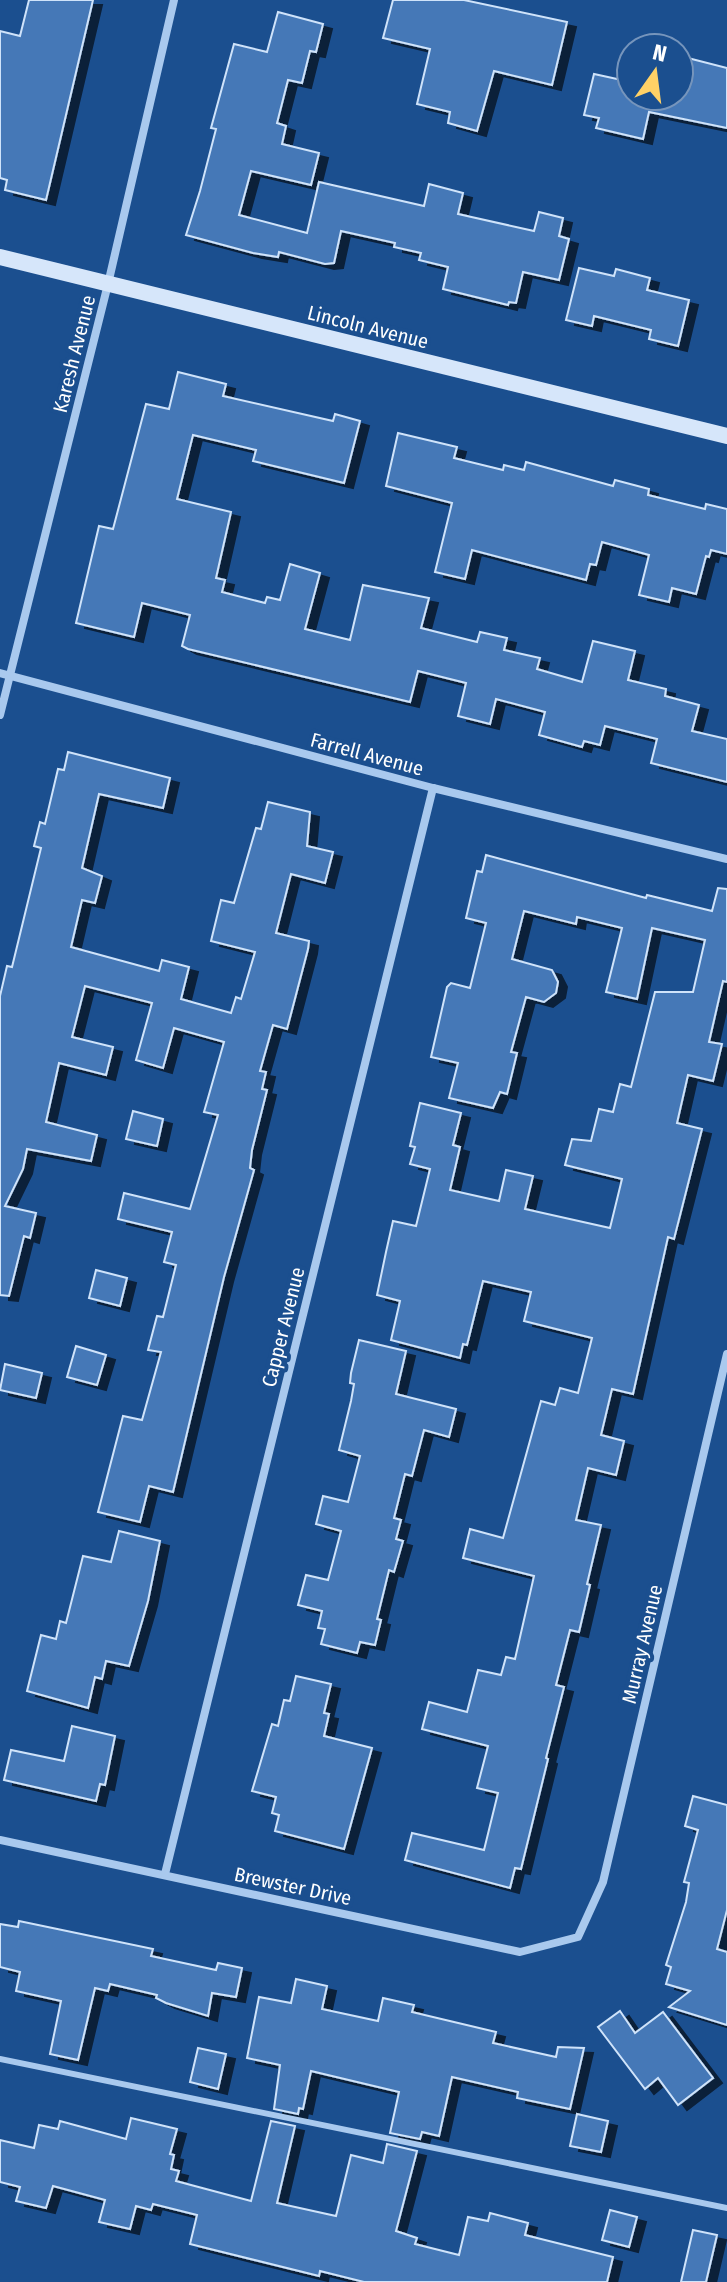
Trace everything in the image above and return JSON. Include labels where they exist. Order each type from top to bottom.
[{"type":"street","name":"Karesh Avenue","points":[[0,715],[108,284],[174,0]]},
{"type":"street","name":"Lincoln Avenue","points":[[0,257],[727,436]]},
{"type":"street","name":"Farrell Avenue","points":[[0,673],[433,788],[727,859]]},
{"type":"street","name":"Capper Avenue","points":[[165,1874],[433,788]]},
{"type":"street","name":"Murray Avenue","points":[[578,1937],[603,1882],[727,1354]]},
{"type":"street","name":"Brewster Drive","points":[[0,1840],[520,1952],[578,1937]]},
{"type":"lane","points":[[0,2059],[727,2208]]},
{"type":"building","points":[[29,0],[93,0],[46,200],[5,190],[7,180],[0,178],[0,31],[20,36]]},
{"type":"building","points":[[393,0],[464,0],[567,22],[552,85],[494,71],[477,131],[448,123],[450,112],[417,104],[430,49],[383,38]]},
{"type":"building","points":[[278,12],[323,24],[316,52],[310,51],[302,83],[288,80],[277,123],[286,126],[282,144],[319,153],[311,185],[251,171],[239,215],[307,233],[319,182],[424,206],[429,184],[463,193],[458,214],[534,231],[539,212],[563,218],[559,236],[569,239],[559,280],[523,272],[516,303],[509,302],[508,305],[443,289],[448,267],[419,260],[421,253],[394,247],[395,243],[341,231],[334,263],[325,264],[279,252],[278,257],[253,253],[186,235],[216,129],[211,128],[234,44],[267,52]]},
{"type":"building","points":[[695,60],[727,68],[727,128],[649,112],[695,112]]},
{"type":"building","points":[[594,74],[615,79],[615,112],[649,112],[643,139],[596,128],[599,118],[584,115]]},
{"type":"building","points":[[579,268],[614,276],[616,269],[650,278],[647,290],[689,300],[678,346],[649,339],[651,330],[594,316],[592,326],[566,320]]},
{"type":"building","points":[[178,372],[226,384],[223,396],[333,421],[335,414],[360,421],[344,483],[253,461],[256,450],[193,435],[177,499],[231,512],[216,578],[225,580],[222,592],[265,603],[267,597],[280,600],[290,564],[320,573],[305,629],[350,640],[363,585],[429,598],[421,628],[477,642],[480,632],[507,638],[504,650],[540,658],[537,669],[582,682],[593,641],[635,651],[628,680],[666,689],[665,696],[699,705],[692,731],[727,739],[727,782],[651,763],[657,739],[605,726],[600,745],[584,741],[582,747],[539,735],[545,712],[496,699],[490,724],[458,716],[466,683],[418,671],[410,702],[188,649],[182,646],[190,615],[142,603],[134,637],[76,623],[99,526],[113,529],[146,404],[169,409]]},
{"type":"building","points":[[398,433],[457,447],[454,458],[503,470],[504,465],[524,470],[526,462],[613,486],[615,480],[649,489],[648,495],[705,509],[706,504],[727,509],[727,554],[711,550],[709,557],[706,556],[696,594],[672,588],[669,602],[639,595],[649,555],[602,542],[596,565],[590,564],[586,580],[472,550],[465,579],[435,572],[452,503],[386,486]]},
{"type":"building","points":[[68,752],[170,778],[163,808],[99,794],[82,868],[102,876],[95,903],[82,900],[71,947],[159,971],[162,960],[189,967],[181,999],[231,1013],[236,997],[241,999],[255,952],[211,941],[221,900],[234,903],[256,828],[261,829],[268,802],[310,812],[307,846],[333,852],[325,883],[291,874],[276,933],[309,941],[308,949],[287,1029],[273,1025],[260,1071],[266,1072],[262,1089],[267,1090],[252,1150],[250,1168],[254,1170],[224,1277],[173,1492],[149,1486],[140,1522],[98,1512],[123,1416],[142,1420],[161,1352],[148,1350],[157,1316],[163,1317],[176,1265],[164,1262],[172,1232],[118,1219],[124,1193],[190,1209],[218,1115],[204,1112],[224,1042],[174,1028],[163,1068],[136,1060],[152,1003],[85,986],[72,1037],[113,1047],[106,1075],[59,1063],[46,1122],[97,1135],[91,1161],[27,1149],[23,1169],[5,1206],[36,1213],[30,1238],[24,1236],[9,1296],[0,1295],[0,996],[7,966],[12,967],[41,848],[34,846],[40,822],[45,824],[58,769],[64,770]]},
{"type":"building","points":[[486,855],[646,898],[647,895],[712,911],[718,888],[727,889],[727,982],[723,981],[709,1042],[722,1044],[713,1081],[688,1075],[677,1123],[702,1129],[674,1239],[668,1237],[633,1394],[612,1389],[601,1435],[624,1441],[616,1475],[588,1468],[576,1520],[601,1525],[587,1584],[590,1585],[579,1632],[570,1630],[556,1685],[564,1687],[548,1759],[521,1869],[515,1868],[510,1888],[405,1860],[412,1833],[484,1850],[498,1793],[477,1788],[488,1746],[422,1729],[429,1702],[467,1712],[478,1670],[501,1675],[506,1657],[515,1659],[534,1576],[463,1558],[470,1529],[503,1538],[541,1401],[555,1405],[560,1388],[578,1393],[592,1338],[524,1321],[531,1292],[483,1281],[467,1345],[463,1344],[460,1358],[391,1340],[400,1301],[377,1295],[393,1221],[416,1226],[430,1169],[410,1164],[415,1147],[410,1146],[420,1103],[461,1113],[453,1145],[460,1147],[450,1190],[499,1201],[506,1170],[533,1176],[525,1209],[610,1228],[622,1179],[565,1165],[572,1139],[591,1141],[599,1109],[613,1112],[620,1084],[631,1087],[655,992],[693,992],[705,940],[652,928],[637,999],[606,992],[622,928],[577,917],[576,924],[524,911],[512,959],[552,970],[558,982],[556,993],[544,1002],[526,997],[511,1052],[517,1053],[507,1094],[500,1092],[493,1108],[449,1098],[458,1063],[431,1057],[447,987],[451,983],[470,988],[486,923],[466,918],[477,871],[482,872]]},
{"type":"building","points":[[133,1111],[163,1119],[157,1146],[126,1139]]},
{"type":"building","points":[[96,1270],[127,1278],[120,1306],[89,1298]]},
{"type":"building","points":[[359,1340],[406,1351],[396,1394],[456,1409],[449,1437],[424,1430],[412,1476],[405,1474],[394,1518],[401,1520],[396,1539],[403,1541],[394,1572],[389,1570],[377,1619],[381,1620],[375,1645],[360,1642],[357,1653],[321,1644],[325,1629],[318,1628],[322,1611],[298,1605],[306,1575],[328,1580],[341,1531],[316,1524],[323,1496],[348,1502],[360,1456],[339,1450],[351,1401],[354,1384],[350,1383],[351,1373]]},
{"type":"building","points":[[76,1346],[106,1355],[97,1385],[67,1377]]},
{"type":"building","points":[[5,1364],[42,1373],[36,1398],[0,1390]]},
{"type":"building","points":[[119,1531],[160,1541],[148,1601],[129,1666],[106,1661],[102,1679],[95,1677],[88,1708],[27,1691],[41,1635],[56,1639],[60,1621],[66,1623],[83,1556],[111,1562]]},
{"type":"building","points":[[296,1676],[331,1684],[324,1713],[329,1714],[324,1736],[372,1748],[344,1849],[275,1831],[279,1815],[272,1813],[276,1797],[252,1791],[272,1724],[278,1726],[284,1700],[290,1701]]},
{"type":"building","points":[[72,1726],[115,1736],[105,1785],[100,1784],[96,1801],[4,1780],[11,1750],[64,1761]]},
{"type":"building","points":[[693,1796],[727,1805],[727,1910],[717,1949],[727,1952],[727,2025],[669,2007],[690,1991],[666,1984],[671,1967],[666,1965],[686,1902],[689,1883],[684,1882],[698,1830],[685,1826]]},
{"type":"building","points":[[19,1921],[153,1949],[151,1956],[216,1970],[218,1963],[242,1968],[236,1997],[212,1993],[208,2016],[166,2003],[156,1998],[157,1995],[110,1984],[108,1991],[95,1988],[78,2060],[50,2054],[61,2001],[16,1991],[20,1972],[0,1967],[0,1924],[18,1927]]},
{"type":"building","points":[[296,1979],[327,1986],[322,2009],[378,2021],[383,1998],[414,2005],[412,2012],[496,2032],[493,2043],[556,2057],[558,2047],[584,2048],[570,2109],[517,2098],[518,2092],[452,2077],[439,2136],[422,2132],[420,2139],[390,2133],[399,2092],[311,2071],[303,2109],[299,2108],[298,2114],[274,2109],[280,2065],[247,2058],[259,1997],[291,2003]]},
{"type":"building","points":[[620,2011],[635,2033],[663,2012],[713,2078],[678,2105],[658,2078],[645,2089],[598,2027]]},
{"type":"building","points":[[198,2048],[226,2054],[218,2089],[190,2082]]},
{"type":"building","points":[[577,2114],[608,2121],[601,2152],[570,2146]]},
{"type":"building","points":[[131,2118],[177,2129],[170,2154],[174,2155],[171,2169],[179,2171],[176,2181],[251,2201],[271,2121],[295,2126],[277,2203],[336,2216],[351,2155],[383,2163],[387,2144],[417,2151],[396,2231],[417,2238],[415,2244],[459,2255],[468,2217],[488,2221],[490,2213],[528,2223],[525,2235],[613,2257],[607,2282],[364,2282],[320,2271],[319,2276],[190,2244],[197,2215],[153,2204],[151,2210],[136,2206],[130,2229],[99,2222],[105,2200],[53,2186],[46,2208],[16,2201],[20,2187],[0,2182],[0,2140],[34,2148],[39,2125],[58,2129],[60,2121],[126,2139]]},
{"type":"building","points":[[610,2210],[637,2217],[629,2247],[602,2240]]},
{"type":"building","points":[[693,2230],[717,2235],[706,2282],[681,2282]]}]
